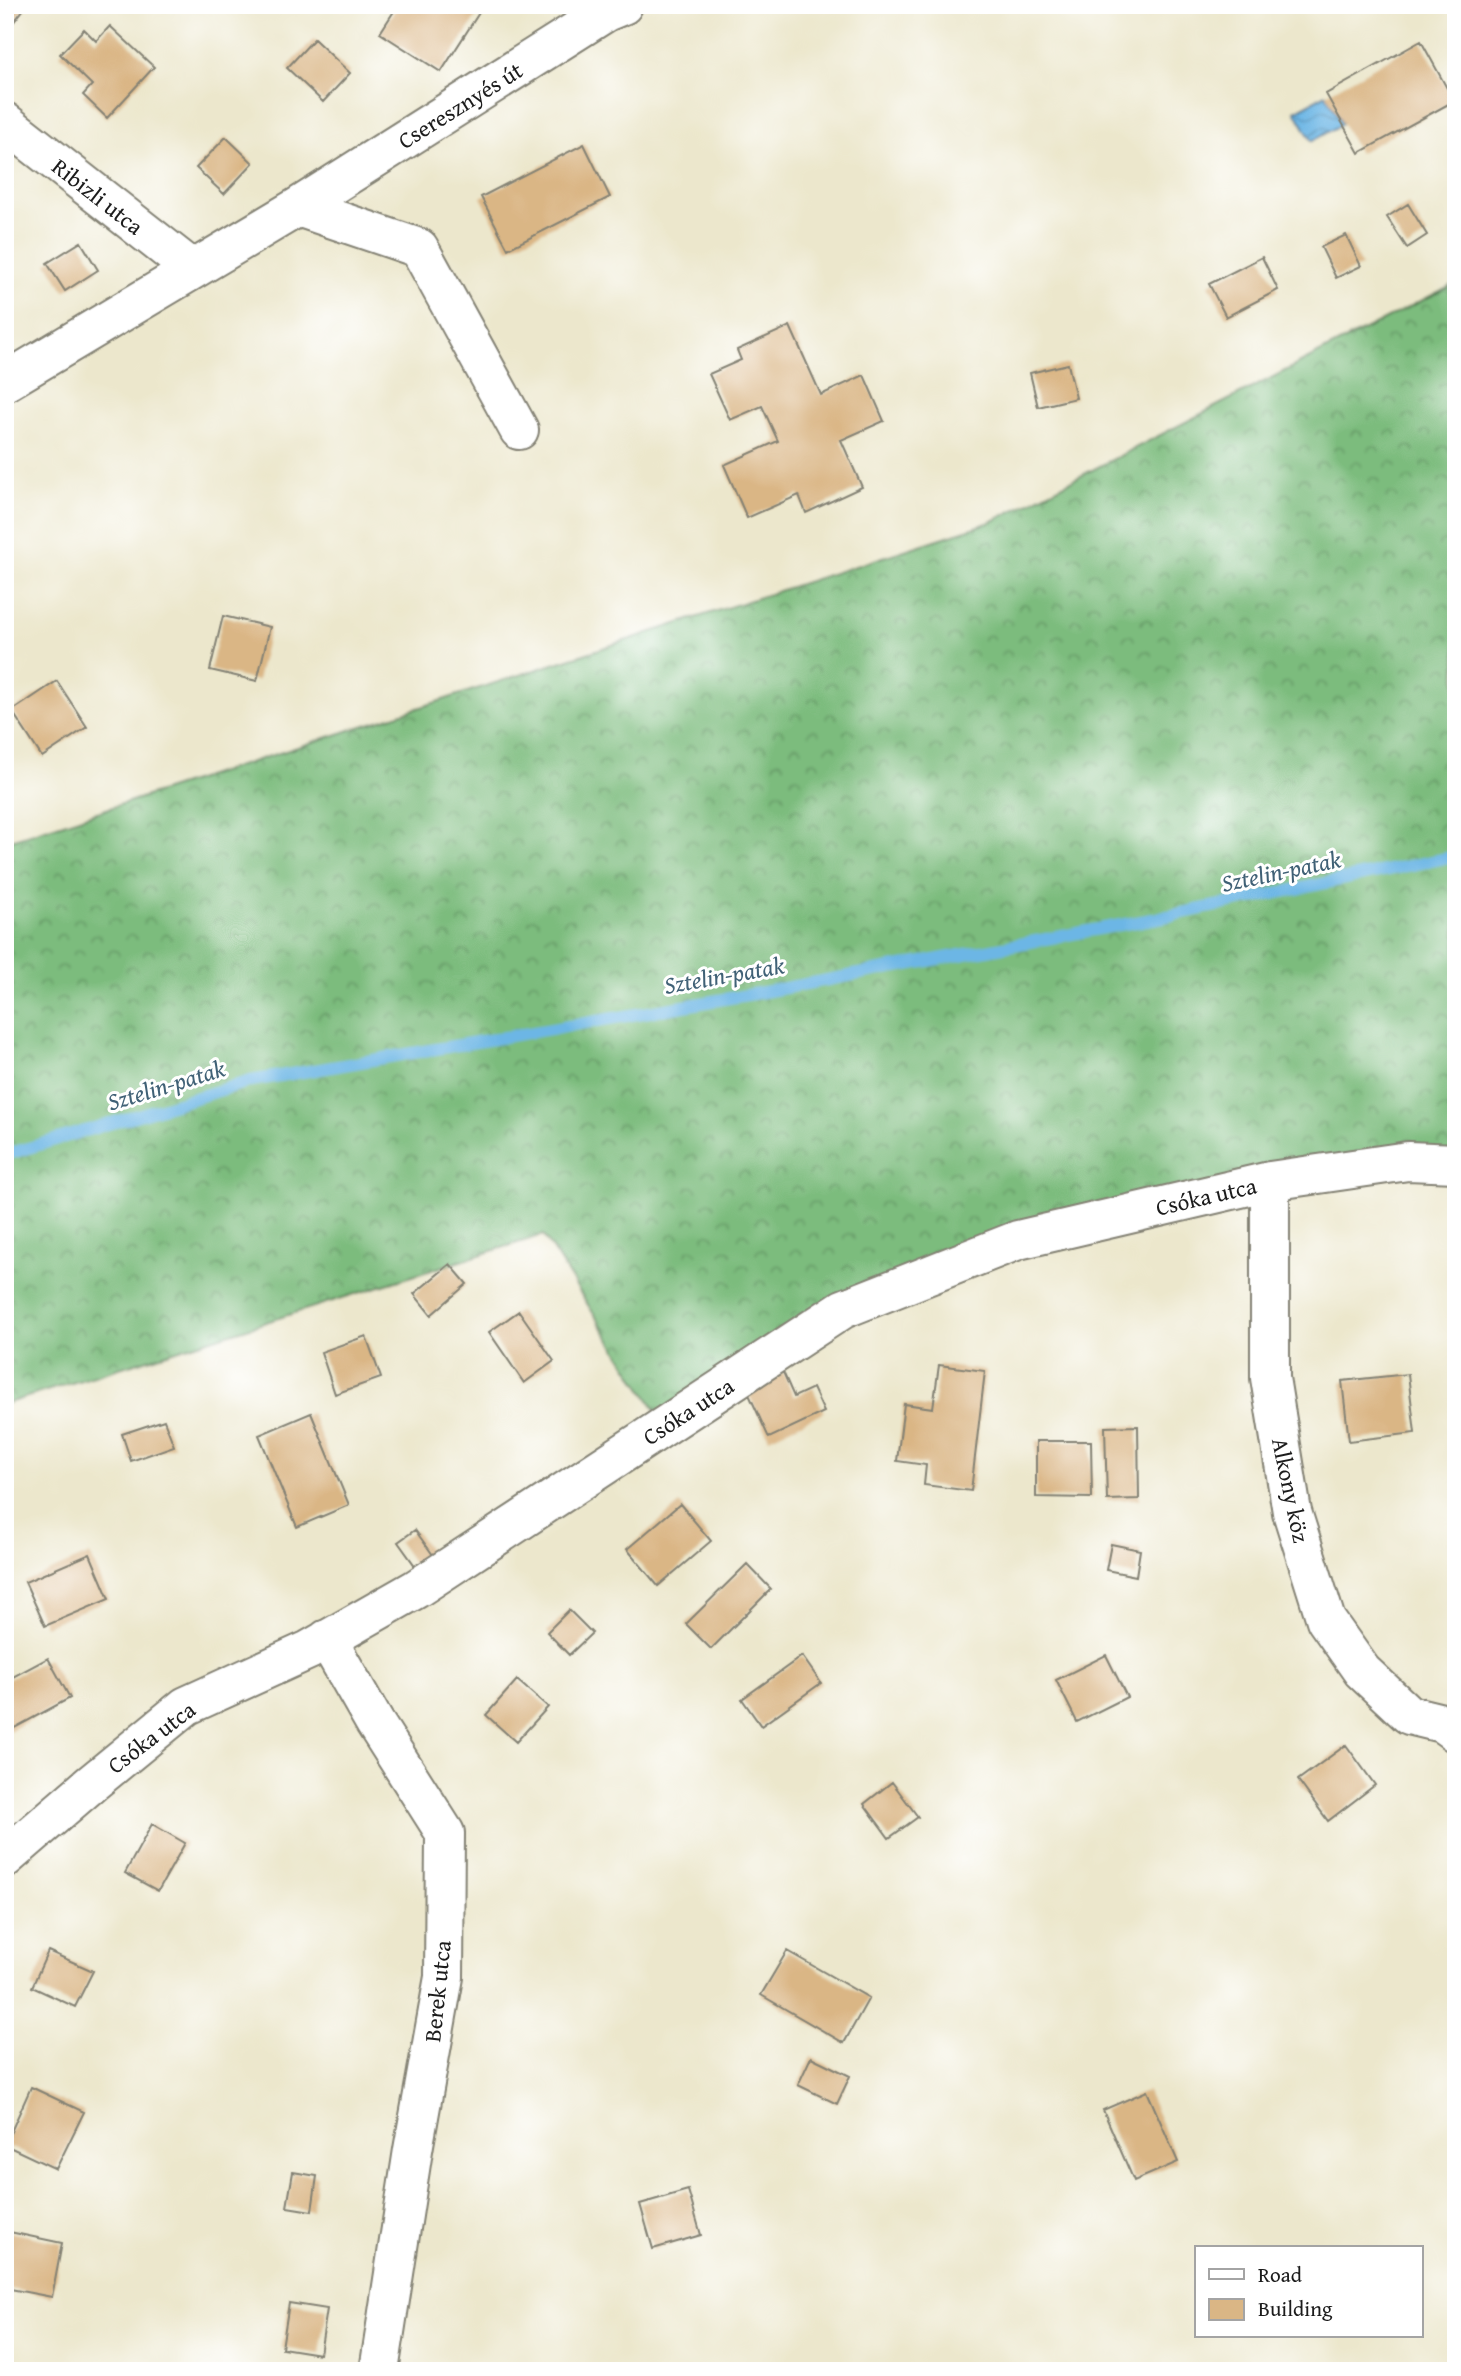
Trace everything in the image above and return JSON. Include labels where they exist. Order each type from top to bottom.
[{"type":"street","name":"Cseresznyés út","points":[[5,382],[298,207],[608,8]]},
{"type":"street","name":"Ribizli utca","points":[[5,122],[192,269]]},
{"type":"street","points":[[298,207],[419,248],[519,430]]},
{"type":"street","name":"Csóka utca","points":[[5,1858],[186,1706],[327,1640],[416,1589],[843,1309],[1018,1240],[1270,1181],[1408,1161],[1456,1163]]},
{"type":"street","name":"Alkony köz","points":[[1270,1181],[1270,1378],[1292,1512],[1326,1620],[1362,1671],[1409,1715],[1441,1723],[1456,1732]]},
{"type":"street","name":"Berek utca","points":[[327,1640],[375,1723],[445,1833],[444,1977],[379,2371]]},
{"type":"green space","points":[[1456,283],[1456,1163],[1270,1181],[843,1309],[666,1426],[543,1235],[5,1404],[5,842],[991,522]]},
{"type":"water","points":[[1326,94],[1342,124],[1312,141],[1295,111]]},
{"type":"building","points":[[5,5],[27,5],[5,33]]},
{"type":"building","points":[[398,5],[484,5],[441,72],[380,33]]},
{"type":"building","points":[[110,26],[154,67],[107,118],[83,95],[92,85],[60,54],[84,29],[96,41]]},
{"type":"building","points":[[314,39],[350,73],[323,102],[287,68]]},
{"type":"building","points":[[1421,41],[1454,101],[1359,153],[1326,94]]},
{"type":"building","points":[[226,137],[253,163],[224,194],[196,168]]},
{"type":"building","points":[[584,144],[610,197],[508,249],[481,197]]},
{"type":"building","points":[[1408,204],[1427,235],[1407,248],[1387,217]]},
{"type":"building","points":[[1346,235],[1361,266],[1336,278],[1321,247]]},
{"type":"building","points":[[81,242],[98,270],[65,291],[47,263]]},
{"type":"building","points":[[1262,257],[1278,290],[1226,317],[1209,284]]},
{"type":"building","points":[[790,326],[821,395],[864,375],[884,421],[841,440],[862,487],[806,513],[799,495],[747,518],[724,465],[778,441],[762,406],[730,420],[709,374],[741,360],[737,350]]},
{"type":"building","points":[[1068,364],[1076,398],[1038,407],[1030,373]]},
{"type":"building","points":[[223,616],[270,627],[257,681],[210,670]]},
{"type":"building","points":[[57,681],[87,727],[42,757],[12,711]]},
{"type":"building","points":[[450,1264],[467,1284],[431,1315],[414,1294]]},
{"type":"building","points":[[519,1311],[554,1361],[524,1383],[489,1332]]},
{"type":"building","points":[[366,1336],[381,1378],[335,1394],[321,1352]]},
{"type":"building","points":[[939,1365],[985,1371],[971,1491],[924,1485],[926,1465],[897,1461],[904,1404],[933,1408]]},
{"type":"building","points":[[783,1372],[794,1397],[813,1388],[824,1412],[769,1438],[747,1390]]},
{"type":"building","points":[[1408,1374],[1415,1433],[1349,1441],[1342,1381]]},
{"type":"building","points":[[311,1413],[349,1505],[297,1527],[259,1435]]},
{"type":"building","points":[[164,1420],[174,1446],[131,1461],[122,1434]]},
{"type":"building","points":[[1138,1426],[1139,1499],[1107,1500],[1105,1427]]},
{"type":"building","points":[[1036,1441],[1091,1441],[1092,1498],[1036,1497]]},
{"type":"building","points":[[680,1504],[711,1541],[658,1586],[627,1549]]},
{"type":"building","points":[[415,1530],[433,1555],[416,1567],[398,1542]]},
{"type":"building","points":[[1111,1544],[1140,1550],[1136,1576],[1106,1570]]},
{"type":"building","points":[[90,1554],[109,1599],[45,1626],[25,1582]]},
{"type":"building","points":[[747,1564],[771,1589],[711,1649],[686,1624]]},
{"type":"building","points":[[569,1610],[592,1633],[569,1655],[547,1632]]},
{"type":"building","points":[[1106,1655],[1127,1697],[1077,1722],[1056,1680]]},
{"type":"building","points":[[802,1656],[821,1683],[761,1726],[742,1699]]},
{"type":"building","points":[[48,1658],[70,1698],[9,1731],[5,1723],[5,1681]]},
{"type":"building","points":[[517,1680],[548,1707],[516,1742],[486,1715]]},
{"type":"building","points":[[1346,1745],[1375,1785],[1328,1821],[1298,1780]]},
{"type":"building","points":[[892,1782],[918,1817],[889,1838],[864,1804]]},
{"type":"building","points":[[152,1824],[185,1843],[158,1891],[125,1873]]},
{"type":"building","points":[[48,1951],[93,1971],[75,2007],[32,1987]]},
{"type":"building","points":[[787,1951],[869,1998],[844,2043],[761,1995]]},
{"type":"building","points":[[811,2057],[850,2076],[837,2104],[798,2085]]},
{"type":"building","points":[[31,2087],[84,2112],[56,2169],[5,2145]]},
{"type":"building","points":[[1147,2091],[1178,2162],[1134,2181],[1103,2110]]},
{"type":"building","points":[[293,2172],[317,2176],[312,2211],[287,2207]]},
{"type":"building","points":[[688,2190],[701,2235],[653,2249],[640,2204]]},
{"type":"building","points":[[5,2231],[62,2243],[52,2297],[5,2288]]},
{"type":"building","points":[[289,2303],[327,2309],[320,2354],[282,2348]]},
{"type":"waterway","name":"Sztelin-patak","points":[[5,1155],[251,1081],[753,994],[1163,917],[1456,856]]}]
